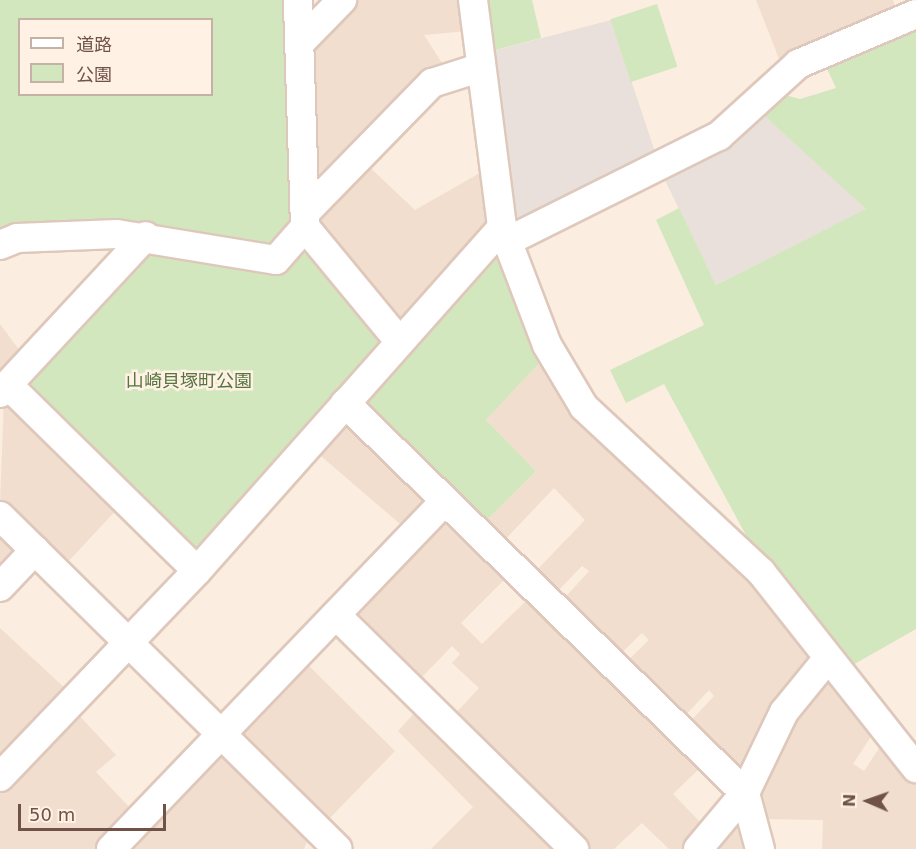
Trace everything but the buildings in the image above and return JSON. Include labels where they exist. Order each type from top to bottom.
[{"type":"street","points":[[298,0],[305,220],[399,341]]},
{"type":"street","points":[[299,44],[342,0]]},
{"type":"street","points":[[473,0],[479,68],[504,235],[547,345],[584,406],[761,572],[916,768]]},
{"type":"street","points":[[0,777],[197,571],[399,341],[504,235],[719,136],[798,64],[916,14]]},
{"type":"street","points":[[0,245],[16,238],[82,233],[147,236],[276,260],[305,220],[432,83],[479,68]]},
{"type":"street","points":[[147,236],[4,389],[197,571]]},
{"type":"street","points":[[345,402],[745,793],[760,849]]},
{"type":"street","points":[[111,849],[445,501]]},
{"type":"street","points":[[0,516],[130,642],[326,845]]},
{"type":"street","points":[[0,586],[35,550]]},
{"type":"street","points":[[336,615],[574,849]]},
{"type":"street","points":[[698,849],[745,793],[784,712],[828,658]]},
{"type":"shaded area","points":[[355,0],[465,0],[468,31],[424,35],[446,69],[321,188],[312,184],[308,48]]},
{"type":"shaded area","points":[[756,0],[893,0],[898,15],[783,69]]},
{"type":"shaded area","points":[[611,20],[658,161],[511,233],[485,53]]},
{"type":"shaded area","points":[[758,110],[867,209],[716,285],[661,172]]},
{"type":"shaded area","points":[[363,161],[415,210],[487,169],[493,217],[404,324],[314,225]]},
{"type":"shaded area","points":[[0,324],[25,358],[0,383]]},
{"type":"shaded area","points":[[545,357],[763,585],[814,655],[742,771],[686,726],[714,696],[709,690],[681,720],[624,664],[649,640],[642,633],[617,657],[561,602],[589,571],[582,566],[554,595],[533,574],[585,520],[554,488],[501,544],[482,525],[536,471],[486,420]]},
{"type":"shaded area","points":[[4,398],[121,505],[64,566],[0,504]]},
{"type":"shaded area","points":[[342,420],[351,420],[429,497],[406,529],[315,451]]},
{"type":"shaded area","points":[[451,518],[509,575],[461,623],[482,644],[530,597],[702,766],[673,794],[702,824],[684,849],[669,849],[642,823],[614,849],[588,849],[453,716],[479,688],[452,663],[460,654],[452,646],[422,677],[413,677],[353,619],[353,610],[441,519]]},
{"type":"shaded area","points":[[0,529],[18,555],[0,573]]},
{"type":"shaded area","points":[[0,628],[68,691],[0,763]]},
{"type":"shaded area","points":[[304,661],[395,751],[326,822],[239,738],[238,729]]},
{"type":"shaded area","points":[[823,673],[874,732],[853,764],[864,771],[882,744],[916,776],[916,849],[822,849],[823,820],[761,819],[755,791],[795,712]]},
{"type":"shaded area","points":[[419,708],[562,849],[431,849],[473,807],[398,731]]},
{"type":"shaded area","points":[[75,711],[116,755],[96,772],[134,812],[99,849],[0,849],[0,789]]},
{"type":"shaded area","points":[[218,751],[226,751],[310,833],[304,849],[124,849]]},
{"type":"shaded area","points":[[734,817],[743,819],[751,849],[710,849]]},
{"type":"green space","points":[[0,0],[288,0],[296,224],[276,250],[0,237]]},
{"type":"green space","points":[[480,0],[532,0],[541,38],[485,53]]},
{"type":"green space","points":[[657,4],[677,67],[631,82],[610,19]]},
{"type":"green space","points":[[916,20],[916,629],[844,670],[760,561],[664,384],[626,403],[610,370],[704,325],[656,220],[679,208],[716,285],[866,209],[758,110],[774,92],[800,99],[836,88],[822,58]]},
{"type":"green space","name":"山崎貝塚町公園","points":[[308,245],[384,338],[383,348],[199,556],[20,389],[139,252]]},
{"type":"green space","points":[[494,250],[502,251],[545,357],[486,420],[536,471],[482,525],[363,407],[362,397]]}]
